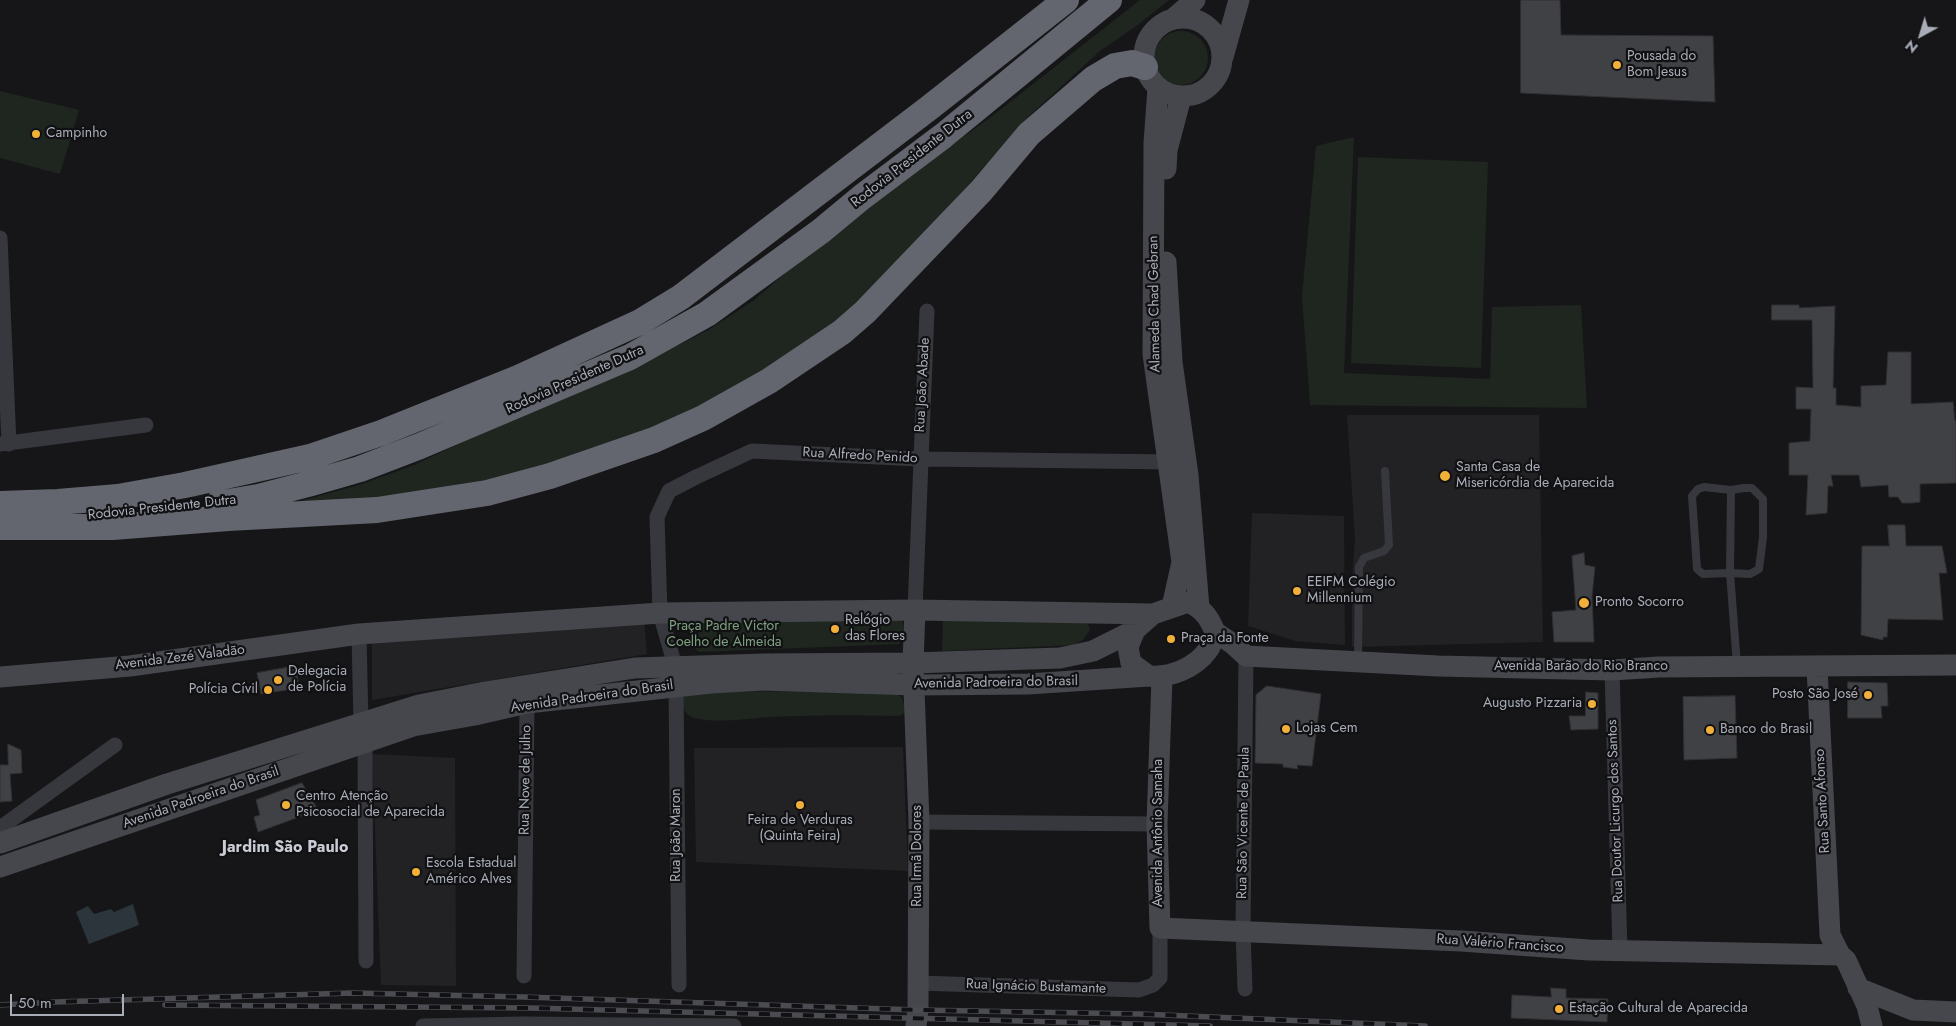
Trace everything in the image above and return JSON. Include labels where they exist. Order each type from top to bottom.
[{"type":"highway","name":"Rodovia Presidente Dutra","points":[[0,523],[192,508],[258,498],[360,469],[429,443],[630,357],[707,314],[822,231],[862,197],[943,136],[1109,0]]},
{"type":"highway","name":"Rodovia Presidente Dutra","points":[[0,504],[118,497],[185,485],[310,458],[382,433],[518,378],[640,322],[681,297],[929,108],[1063,1]]},
{"type":"highway","points":[[0,527],[113,527],[228,518],[377,510],[487,493],[550,476],[654,440],[704,418],[769,382],[842,332],[865,312],[981,191],[1036,128],[1093,79],[1115,66],[1132,63],[1152,77]]},
{"type":"main road","points":[[1195,0],[1173,19],[1162,24],[1149,38],[1144,55],[1152,77],[1169,94],[1181,97],[1193,96],[1204,91],[1214,82],[1220,72],[1239,0]]},
{"type":"main road","points":[[1173,19],[1185,18],[1197,21],[1208,27],[1216,36],[1221,48],[1222,60]]},
{"type":"main road","name":"Alameda Chad Gebran","points":[[1152,77],[1160,232]]},
{"type":"main road","name":"Alameda Chad Gebran","points":[[1181,97],[1167,150],[1153,354],[1166,386],[1177,462],[1197,566],[1199,608]]},
{"type":"main road","name":"Alameda Chad Gebran","points":[[1162,611],[1182,562],[1177,462]]},
{"type":"main road","points":[[1216,632],[1209,649],[1193,665],[1155,677],[1132,663],[1128,646],[1135,630],[1162,611],[1188,602],[1199,608],[1210,618],[1216,632],[1246,656]]},
{"type":"main road","points":[[359,634],[660,613],[915,610],[1162,611]]},
{"type":"main road","name":"Rua Irmã Dolores","points":[[915,610],[913,663],[919,822],[916,1026]]},
{"type":"main road","name":"Avenida Padroeira do Brasil","points":[[0,843],[167,784],[363,734],[475,715],[527,703],[676,676],[913,663],[1060,658],[1094,651],[1135,630]]},
{"type":"main road","name":"Avenida Zezé Valadão","points":[[0,677],[130,666],[359,634]]},
{"type":"main road","name":"Avenida Barão do Rio Branco","points":[[1246,656],[1358,663],[1612,670],[1659,667],[1956,665]]},
{"type":"main road","name":"Rua Santo Afonso","points":[[1817,667],[1830,955],[1846,960],[1867,1006],[1872,1025],[1900,1013],[1913,1010]]},
{"type":"main road","name":"Avenida Padroeira do Brasil","points":[[0,867],[363,734],[419,705],[485,692],[635,668],[676,676],[914,685],[1028,684],[1155,677]]},
{"type":"main road","name":"Avenida Antônio Samaha","points":[[1155,677],[1160,928]]},
{"type":"main road","name":"Rua Valério Francisco","points":[[1160,928],[1461,941],[1620,951],[1830,955]]},
{"type":"main road","points":[[1858,988],[1913,1010],[1956,1012]]},
{"type":"street","points":[[0,238],[4,444],[146,425]]},
{"type":"street","name":"Rua João Abade","points":[[915,610],[927,311]]},
{"type":"street","name":"Rua Alfredo Penido","points":[[660,613],[656,517],[668,491],[752,451],[920,459],[1177,462]]},
{"type":"street","name":"Rua João Maron","points":[[660,613],[676,676],[678,985]]},
{"type":"street","points":[[359,634],[363,734],[366,961]]},
{"type":"street","name":"Rua São Vicente de Paula","points":[[1245,989],[1243,931],[1246,656]]},
{"type":"street","name":"Rua Doutor Licurgo dos Santos","points":[[1612,670],[1620,951]]},
{"type":"street","name":"Rua Nove de Julho","points":[[524,976],[527,703]]},
{"type":"street","points":[[0,828],[114,745]]},
{"type":"street","points":[[919,822],[1157,824]]},
{"type":"street","name":"Avenida Antônio Samaha","points":[[1153,985],[1160,978],[1160,928]]},
{"type":"street","name":"Rua Ignácio Bustamante","points":[[918,983],[1139,990],[1153,985]]},
{"type":"street","points":[[423,1026],[734,1026]]},
{"type":"lane","points":[[1358,663],[1359,567],[1364,558],[1384,551],[1390,545],[1385,471]]},
{"type":"lane","points":[[1704,487],[1731,490],[1752,488],[1763,499],[1760,570],[1750,574],[1730,573],[1703,574],[1697,569],[1692,496],[1698,489],[1704,487]]},
{"type":"lane","points":[[1731,490],[1730,573],[1737,667]]},
{"type":"shaded area","name":"Santa Casa de Misericórdia de Aparecida","points":[[1347,415],[1539,415],[1543,642],[1352,647],[1352,581],[1355,538]]},
{"type":"shaded area","name":"EEIFM Colégio Millennium","points":[[1252,513],[1344,516],[1345,645],[1295,641],[1248,626]]},
{"type":"shaded area","points":[[644,619],[647,654],[372,700],[372,643]]},
{"type":"shaded area","name":"Feira de Verduras (Quinta Feira)","points":[[903,747],[908,871],[696,862],[694,748]]},
{"type":"shaded area","name":"Escola Estadual Américo Alves","points":[[372,754],[455,758],[456,986],[381,985]]},
{"type":"shaded area","points":[[133,904],[139,925],[89,944],[76,912],[88,906],[94,914],[111,909],[114,912]]},
{"type":"green space","points":[[1140,0],[1169,0],[1100,51],[1027,118],[868,299],[702,411],[542,468],[441,491],[268,510],[362,484],[414,465],[531,410],[630,370],[710,329],[753,301],[847,220],[991,117]]},
{"type":"green space","points":[[1181,31],[1191,33],[1200,39],[1206,48],[1208,58],[1206,68],[1200,77],[1191,83],[1181,85],[1171,83],[1162,77],[1156,68],[1154,58],[1156,48],[1162,39],[1171,33]]},
{"type":"green space","name":"Campinho","points":[[0,91],[79,110],[60,174],[0,158]]},
{"type":"green space","points":[[1354,137],[1344,373],[1490,379],[1492,307],[1581,305],[1587,408],[1310,405],[1302,296],[1316,146]]},
{"type":"green space","points":[[1358,157],[1488,162],[1481,368],[1351,363]]},
{"type":"green space","name":"Praça Padre Victor Coelho de Almeida","points":[[894,616],[903,622],[904,637],[899,644],[699,652],[690,644],[688,630],[693,621]]},
{"type":"green space","points":[[943,618],[1087,621],[1090,630],[1083,640],[1073,645],[942,651]]},
{"type":"green space","points":[[703,691],[895,692],[902,698],[906,712],[899,716],[772,717],[712,721],[695,718],[688,714],[684,708],[684,694]]},
{"type":"building","name":"Pousada do Bom Jesus","points":[[1521,0],[1560,0],[1561,35],[1713,36],[1715,102],[1521,93]]},
{"type":"building","points":[[1772,305],[1799,305],[1799,308],[1835,306],[1833,388],[1836,388],[1836,405],[1861,407],[1861,386],[1886,385],[1888,352],[1911,352],[1911,404],[1953,402],[1956,421],[1956,483],[1920,484],[1920,502],[1902,503],[1898,497],[1889,497],[1888,485],[1861,487],[1859,475],[1831,475],[1833,486],[1828,486],[1827,513],[1806,515],[1808,475],[1789,475],[1789,443],[1810,441],[1811,409],[1796,409],[1796,387],[1813,388],[1812,320],[1772,320]]},
{"type":"building","points":[[1888,525],[1905,525],[1906,546],[1942,546],[1947,573],[1939,573],[1943,620],[1888,619],[1887,637],[1883,637],[1883,640],[1861,635],[1862,546],[1889,546]]},
{"type":"building","name":"Pronto Socorro","points":[[1584,553],[1585,565],[1595,567],[1592,596],[1594,642],[1554,642],[1552,612],[1576,610],[1572,556]]},
{"type":"building","name":"Delegacia de Polícia","points":[[296,666],[299,688],[261,694],[257,673]]},
{"type":"building","name":"Posto São José","points":[[1848,682],[1887,683],[1888,706],[1881,706],[1882,718],[1848,718]]},
{"type":"building","name":"Lojas Cem","points":[[1267,686],[1321,694],[1312,766],[1297,765],[1298,769],[1283,767],[1283,764],[1255,763],[1256,695]]},
{"type":"building","name":"Augusto Pizzaria","points":[[1586,692],[1598,693],[1598,729],[1571,730],[1569,716],[1585,716]]},
{"type":"building","name":"Banco do Brasil","points":[[1735,696],[1737,758],[1684,760],[1683,697]]},
{"type":"building","points":[[8,744],[21,750],[22,773],[10,774],[12,801],[0,802],[0,765],[8,765]]},
{"type":"building","name":"Centro Atenção Psicosocial de Aparecida","points":[[302,783],[318,810],[258,832],[254,817],[260,815],[256,800]]},
{"type":"building","name":"Estação Cultural de Aparecida","points":[[1551,988],[1566,989],[1566,998],[1608,999],[1607,1022],[1511,1018],[1512,995],[1551,997]]},
{"type":"railway","points":[[0,1005],[353,993],[918,1010],[1140,1014],[1425,1026]]},
{"type":"railway","points":[[165,1005],[530,1008],[1210,1026]]},
{"type":"place","name":"Pousada do Bom Jesus","points":[[1617,65]]},
{"type":"place","name":"Campinho","points":[[36,134]]},
{"type":"place","name":"Santa Casa de Misericórdia de Aparecida","points":[[1445,476]]},
{"type":"place","name":"EEIFM Colégio Millennium","points":[[1297,591]]},
{"type":"place","name":"Pronto Socorro","points":[[1584,603]]},
{"type":"place","name":"Relógio das Flores","points":[[835,629]]},
{"type":"place","name":"Praça da Fonte","points":[[1171,639]]},
{"type":"place","name":"Delegacia de Polícia","points":[[278,680]]},
{"type":"place","name":"Polícia Cívil","points":[[268,690]]},
{"type":"place","name":"Posto São José","points":[[1868,695]]},
{"type":"place","name":"Augusto Pizzaria","points":[[1592,704]]},
{"type":"place","name":"Lojas Cem","points":[[1286,729]]},
{"type":"place","name":"Banco do Brasil","points":[[1710,730]]},
{"type":"place","name":"Centro Atenção Psicosocial de Aparecida","points":[[286,805]]},
{"type":"place","name":"Feira de Verduras (Quinta Feira)","points":[[800,805]]},
{"type":"place","name":"Escola Estadual Américo Alves","points":[[416,872]]},
{"type":"place","name":"Estação Cultural de Aparecida","points":[[1559,1009]]},
{"type":"district","name":"Jardim São Paulo","points":[[285,848]]}]
